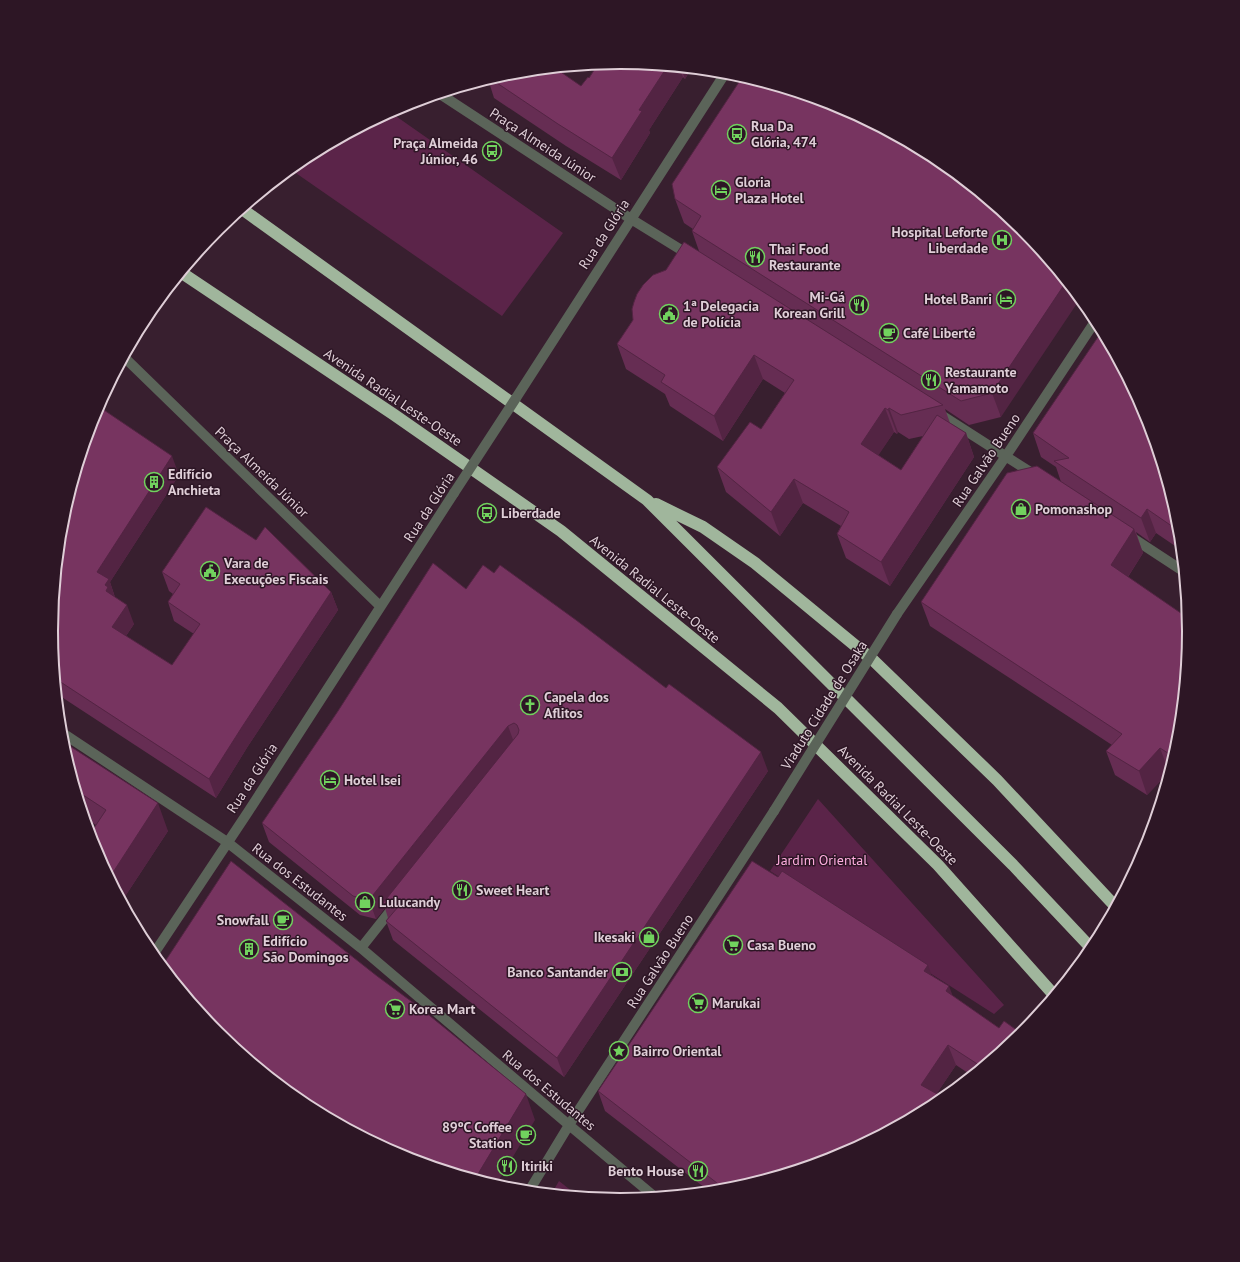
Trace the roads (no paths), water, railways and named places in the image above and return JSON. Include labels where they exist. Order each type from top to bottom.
[{"type":"highway","points":[[245,212],[647,500],[1013,865],[1087,943]]},
{"type":"highway","name":"Avenida Radial Leste-Oeste","points":[[185,275],[393,414],[561,531],[778,708],[938,865],[1051,992]]},
{"type":"highway","points":[[647,500],[703,527],[755,563],[874,661],[997,780],[1112,903]]},
{"type":"street","name":"Rua da Glória","points":[[157,949],[722,79]]},
{"type":"street","name":"Praça Almeida Júnior","points":[[445,97],[631,219],[700,262]]},
{"type":"street","name":"Rua Galvão Bueno","points":[[897,614],[1006,456],[1092,326]]},
{"type":"street","name":"Praça Almeida Júnior","points":[[127,360],[380,606]]},
{"type":"street","points":[[928,406],[1044,481]]},
{"type":"street","points":[[1117,528],[1178,568]]},
{"type":"street","name":"Viaduto Cidade de Osaka","points":[[774,811],[897,614]]},
{"type":"street","name":"Rua dos Estudantes","points":[[68,737],[227,842],[361,948],[648,1192]]},
{"type":"street","name":"Rua Galvão Bueno","points":[[532,1186],[569,1126],[774,811]]},
{"type":"street","points":[[361,948],[401,898]]},
{"type":"place","name":"Rua Da Glória, 474","points":[[737,134]]},
{"type":"place","name":"Praça Almeida Júnior, 46","points":[[492,151]]},
{"type":"place","name":"Gloria Plaza Hotel","points":[[721,190]]},
{"type":"place","name":"Hospital Leforte Liberdade","points":[[1002,240]]},
{"type":"place","name":"Thai Food Restaurante","points":[[755,257]]},
{"type":"place","name":"Hotel Banri","points":[[1006,299]]},
{"type":"place","name":"Mi-Gá Korean Grill","points":[[859,305]]},
{"type":"place","name":"1ª Delegacia de Polícia","points":[[669,314]]},
{"type":"place","name":"Café Liberté","points":[[889,333]]},
{"type":"place","name":"Restaurante Yamamoto","points":[[931,380]]},
{"type":"place","name":"Edifício Anchieta","points":[[154,482]]},
{"type":"place","name":"Pomonashop","points":[[1021,509]]},
{"type":"place","name":"Liberdade","points":[[487,513]]},
{"type":"place","name":"Vara de Execuções Fiscais","points":[[210,571]]},
{"type":"place","name":"Capela dos Aflitos","points":[[530,705]]},
{"type":"place","name":"Hotel Isei","points":[[330,780]]},
{"type":"place","name":"Sweet Heart","points":[[462,890]]},
{"type":"place","name":"Lulucandy","points":[[365,902]]},
{"type":"place","name":"Snowfall","points":[[283,920]]},
{"type":"place","name":"Ikesaki","points":[[649,937]]},
{"type":"place","name":"Casa Bueno","points":[[733,945]]},
{"type":"place","name":"Edifício São Domingos","points":[[249,949]]},
{"type":"place","name":"Banco Santander","points":[[622,972]]},
{"type":"place","name":"Marukai","points":[[698,1003]]},
{"type":"place","name":"Korea Mart","points":[[395,1009]]},
{"type":"place","name":"Bairro Oriental","points":[[619,1051]]},
{"type":"place","name":"89ºC Coffee Station","points":[[526,1135]]},
{"type":"place","name":"Itiriki","points":[[507,1166]]},
{"type":"place","name":"Bento House","points":[[698,1171]]},
{"type":"park label","name":"Jardim Oriental","points":[[822,860]]}]
